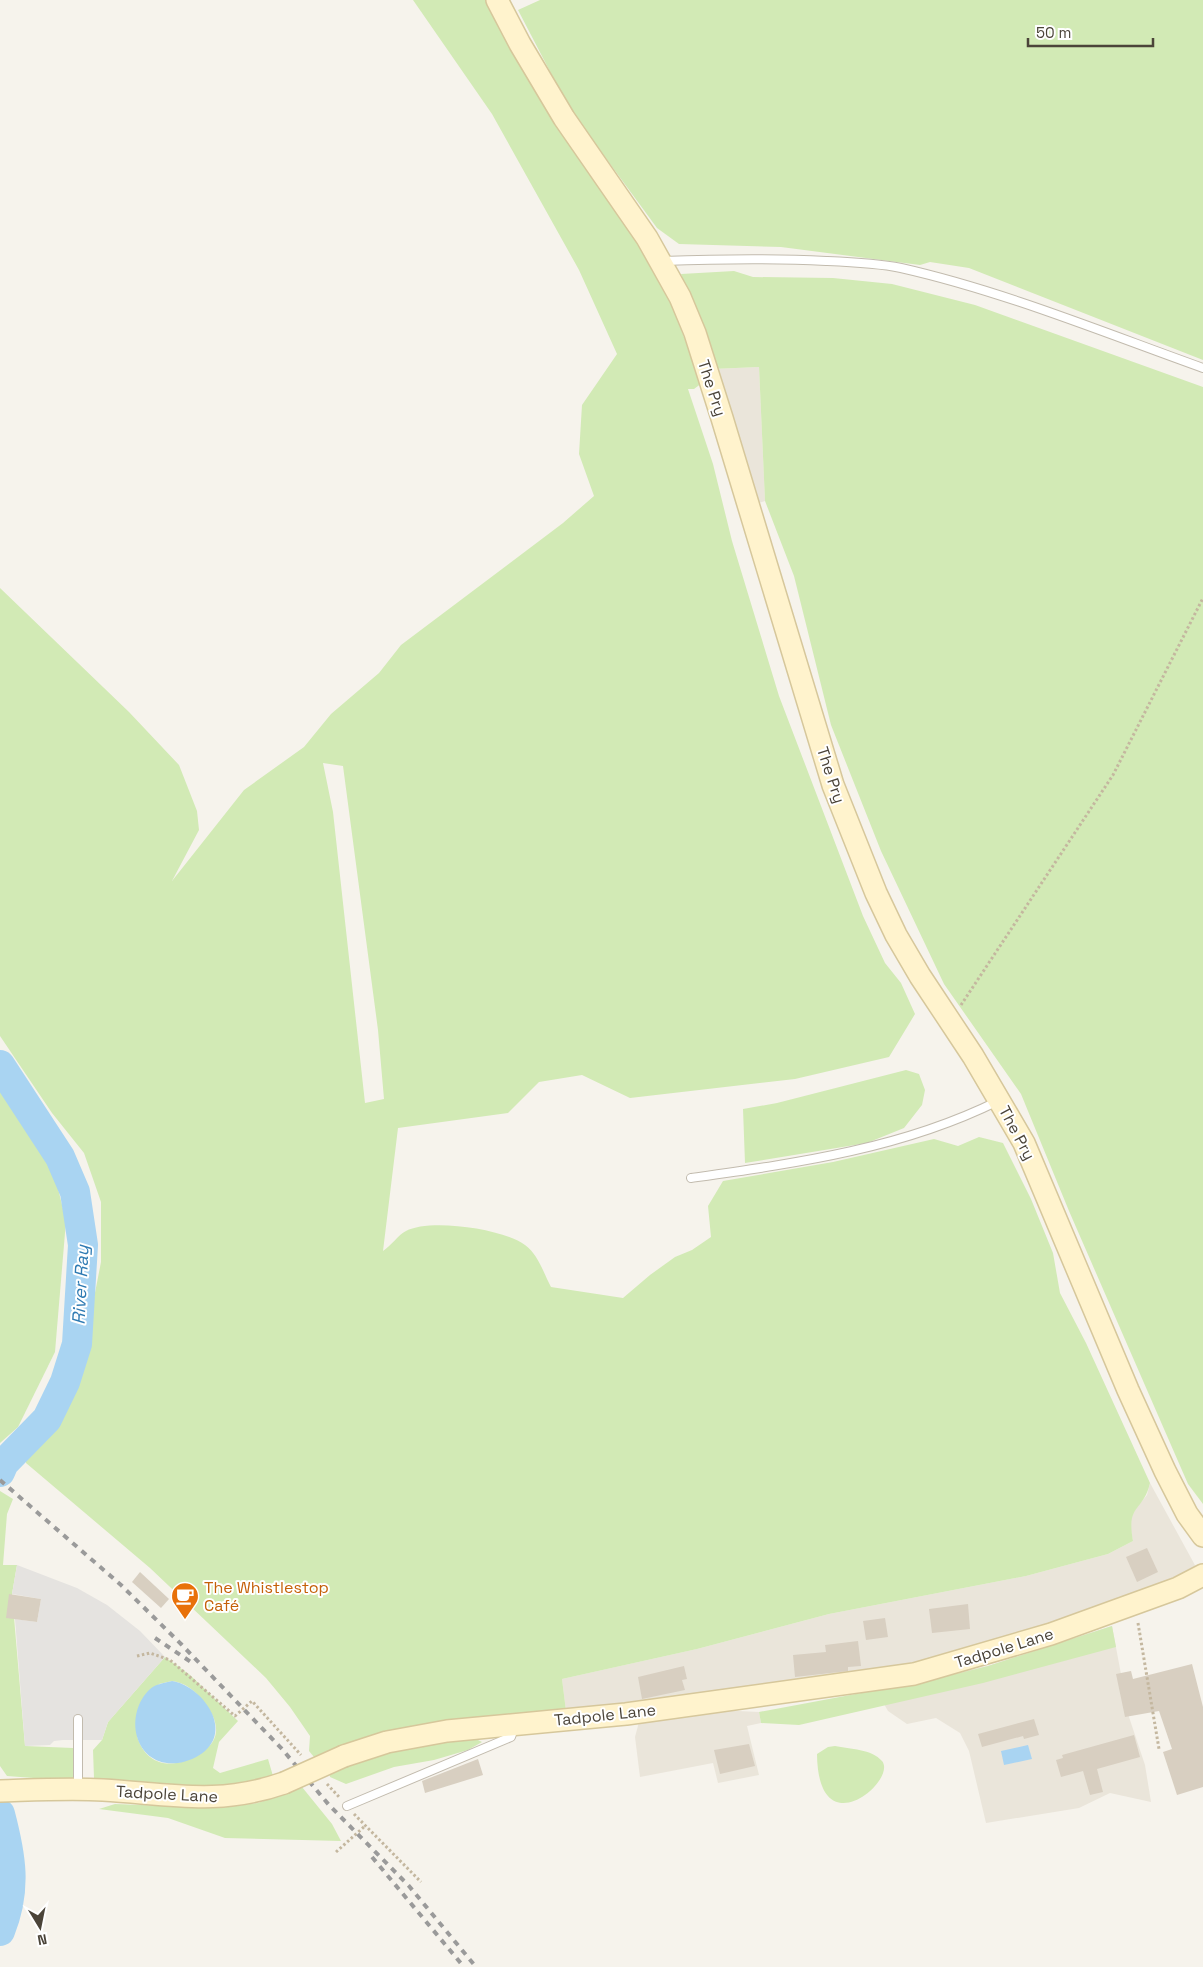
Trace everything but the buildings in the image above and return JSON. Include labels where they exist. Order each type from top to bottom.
[{"type":"main road","name":"The Pry","points":[[497,0],[520,44],[564,118],[661,261],[680,296],[694,333],[833,785],[854,841],[896,935],[1000,1100],[1038,1175],[1128,1390],[1165,1471],[1188,1514],[1203,1536]]},
{"type":"main road","name":"Tadpole Lane","points":[[0,1791],[78,1789],[200,1798],[240,1795],[284,1783],[344,1756],[370,1747],[412,1737],[515,1724],[634,1713],[914,1674],[996,1652],[1136,1604],[1178,1588],[1203,1575]]},
{"type":"lane","points":[[661,261],[739,258],[856,262],[900,268],[1018,302],[1203,368]]},
{"type":"lane","points":[[692,1178],[832,1157],[874,1147],[941,1126],[1000,1100]]},
{"type":"lane","points":[[78,1719],[78,1789]]},
{"type":"lane","points":[[347,1806],[511,1737],[515,1724]]},
{"type":"path","points":[[948,1018],[962,1003],[1113,775],[1203,598]]},
{"type":"path","points":[[1136,1604],[1144,1667],[1159,1749]]},
{"type":"path","points":[[138,1656],[150,1653],[170,1660],[235,1716],[252,1701],[307,1762]]},
{"type":"path","points":[[326,1784],[365,1826],[422,1882]]},
{"type":"path","points":[[336,1852],[365,1826]]},
{"type":"shaded area","points":[[759,367],[765,501],[759,503],[712,369]]},
{"type":"shaded area","points":[[1150,1483],[1196,1567],[1139,1593],[1021,1635],[875,1675],[711,1692],[566,1711],[562,1679],[697,1649],[829,1614],[1026,1576],[1108,1554],[1133,1541],[1130,1526],[1132,1513],[1147,1495]]},
{"type":"shaded area","points":[[17,1565],[77,1588],[107,1605],[140,1631],[165,1657],[108,1722],[102,1740],[63,1740],[54,1741],[50,1745],[25,1746],[15,1619],[37,1622],[41,1599],[12,1594]]},
{"type":"shaded area","points":[[1112,1626],[1129,1717],[1145,1765],[1151,1802],[1110,1793],[1079,1808],[986,1823],[969,1751],[960,1733],[936,1718],[907,1724],[888,1711],[884,1704],[883,1690],[988,1666]]},
{"type":"shaded area","points":[[718,1710],[759,1712],[761,1723],[747,1726],[759,1775],[718,1783],[713,1763],[640,1777],[635,1737],[639,1722]]},
{"type":"green space","points":[[413,0],[485,0],[601,188],[662,281],[702,383],[694,389],[688,389],[713,464],[732,541],[779,696],[863,916],[885,963],[901,983],[915,1014],[889,1057],[795,1079],[630,1098],[582,1075],[539,1082],[508,1113],[398,1128],[383,1251],[403,1233],[417,1227],[449,1225],[484,1230],[515,1239],[530,1249],[551,1287],[623,1298],[675,1257],[692,1250],[711,1237],[708,1206],[723,1181],[833,1162],[934,1139],[958,1146],[979,1137],[1003,1143],[1031,1199],[1053,1253],[1060,1293],[1086,1343],[1150,1483],[1147,1493],[1133,1514],[1131,1529],[1133,1541],[1108,1554],[1026,1576],[829,1614],[697,1649],[562,1679],[566,1711],[337,1748],[314,1757],[309,1751],[310,1736],[290,1707],[266,1678],[150,1568],[26,1463],[23,1450],[65,1411],[78,1380],[101,1262],[101,1202],[84,1153],[52,1113],[0,1036],[0,588],[129,712],[179,765],[197,811],[199,830],[172,881],[244,790],[304,747],[331,714],[379,673],[401,645],[563,523],[594,496],[579,454],[582,405],[617,354],[579,270],[492,114]],"holes":[[[323,763],[343,766],[378,1030],[384,1099],[365,1103],[333,812]]]},
{"type":"green space","points":[[540,0],[1203,0],[1203,360],[969,268],[930,262],[920,265],[781,247],[679,244],[657,228],[569,108],[518,10]]},
{"type":"green space","points":[[734,271],[753,277],[833,278],[892,284],[975,305],[1203,387],[1203,1504],[1188,1484],[1069,1211],[1021,1094],[944,984],[881,851],[831,725],[794,576],[765,501],[759,367],[712,369],[681,274]]},
{"type":"green space","points":[[906,1070],[919,1074],[925,1090],[922,1105],[904,1128],[867,1143],[745,1163],[743,1109],[777,1103]]},
{"type":"green space","points":[[0,1077],[51,1160],[66,1221],[55,1352],[18,1427],[0,1443]]},
{"type":"green space","points":[[0,1491],[13,1499],[7,1514],[3,1565],[17,1565],[12,1594],[25,1746],[73,1748],[73,1781],[7,1776],[0,1766]]},
{"type":"green space","points":[[1112,1626],[1116,1647],[983,1683],[799,1725],[761,1723],[759,1712],[936,1679],[988,1666]]},
{"type":"green space","points":[[165,1657],[190,1675],[238,1721],[219,1742],[213,1768],[220,1773],[268,1759],[273,1776],[222,1788],[171,1790],[94,1778],[93,1750],[102,1740],[108,1722]],"holes":[[[172,1681],[181,1683],[189,1688],[203,1701],[214,1719],[216,1732],[215,1738],[210,1745],[194,1757],[184,1761],[165,1763],[156,1761],[148,1755],[137,1736],[159,1684]]]},
{"type":"green space","points":[[474,1738],[482,1742],[468,1750],[434,1760],[394,1767],[346,1784],[330,1777],[329,1771],[400,1748]]},
{"type":"green space","points":[[835,1746],[867,1752],[882,1761],[884,1770],[879,1781],[869,1792],[856,1800],[842,1803],[830,1798],[821,1782],[817,1754],[828,1747]]},
{"type":"green space","points":[[302,1787],[332,1824],[341,1841],[225,1838],[168,1818],[99,1809],[115,1804],[219,1808],[258,1803]]},
{"type":"water","points":[[172,1681],[183,1684],[193,1690],[202,1699],[210,1708],[216,1730],[213,1741],[205,1751],[192,1759],[178,1763],[164,1762],[152,1758],[143,1750],[135,1727],[136,1714],[140,1702],[148,1691],[156,1685]]},
{"type":"water","points":[[1028,1745],[1032,1759],[1004,1765],[1001,1751]]},
{"type":"waterway","name":"River Ray","points":[[0,1065],[60,1157],[75,1192],[83,1245],[77,1344],[65,1382],[47,1419],[4,1463],[0,1472]]},
{"type":"waterway","name":"River Ray","points":[[0,1814],[7,1844],[10,1872],[9,1901],[0,1931]]},
{"type":"railway","points":[[0,1480],[121,1585],[181,1644],[282,1749],[329,1805],[409,1886],[476,1967]]},
{"type":"railway","points":[[155,1638],[191,1662]]},
{"type":"railway","points":[[372,1857],[464,1967]]},
{"type":"place","name":"The Whistlestop Café","points":[[185,1620]]}]
